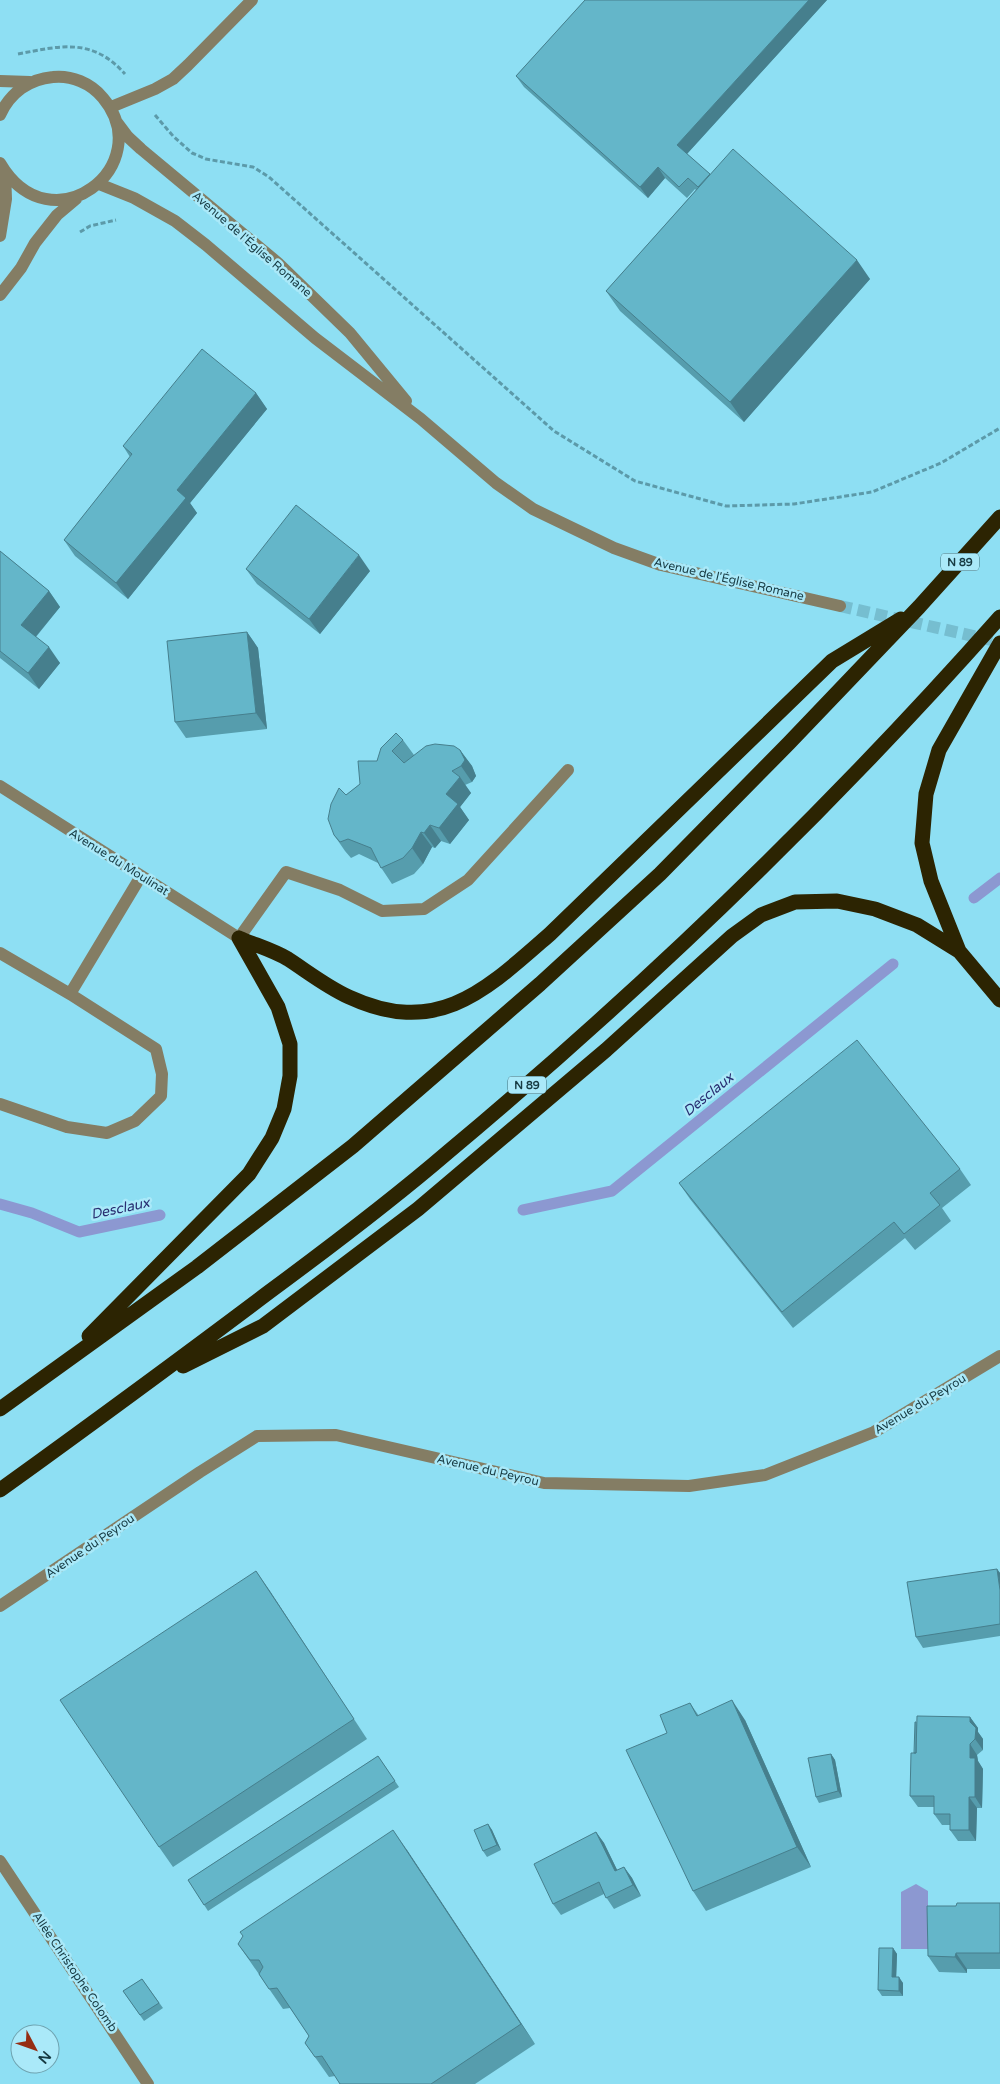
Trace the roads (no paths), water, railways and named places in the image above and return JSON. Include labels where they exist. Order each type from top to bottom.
[{"type":"highway","name":"N 89","points":[[0,1410],[197,1267],[353,1146],[540,984],[660,874],[919,607],[1000,517]]},
{"type":"highway","points":[[239,938],[286,958],[348,997],[370,1006],[395,1012],[424,1013],[452,1006],[501,977],[550,934],[832,661],[919,607]]},
{"type":"highway","name":"N 89","points":[[0,1490],[147,1384],[349,1232],[446,1154],[555,1061],[683,943],[830,801],[1000,617]]},
{"type":"highway","points":[[959,951],[931,880],[922,843],[926,794],[939,750],[1000,643]]},
{"type":"highway","points":[[147,1384],[263,1326],[418,1209],[606,1050],[732,936],[761,915],[795,902],[837,901],[875,909],[917,925],[959,951],[1000,1000]]},
{"type":"highway","points":[[55,1369],[249,1174],[272,1138],[284,1109],[290,1076],[290,1044],[278,1007],[239,938]]},
{"type":"street","points":[[111,108],[173,79],[252,0]]},
{"type":"street","points":[[0,114],[6,102],[21,88],[39,78],[60,76],[80,80],[98,91],[111,108],[118,127],[118,148],[112,168],[99,184],[56,215],[21,268],[0,295]]},
{"type":"street","points":[[0,81],[33,82]]},
{"type":"street","name":"Avenue de l'Église Romane","points":[[116,121],[128,137],[141,149],[278,263],[350,333],[421,419]]},
{"type":"street","points":[[2,167],[9,178],[24,191],[42,199],[63,200],[80,196]]},
{"type":"street","points":[[0,236],[6,199],[2,167]]},
{"type":"street","name":"Avenue de l'Église Romane","points":[[99,184],[134,198],[176,221],[315,338],[421,419],[496,484],[533,509],[614,548],[661,565],[840,606]]},
{"type":"street","points":[[239,938],[286,872],[340,890],[382,911],[424,908],[468,880],[568,770]]},
{"type":"street","name":"Avenue du Moulinat","points":[[0,786],[239,938]]},
{"type":"street","points":[[70,994],[142,876]]},
{"type":"street","points":[[0,953],[70,994],[156,1049],[162,1074],[161,1096],[135,1121],[108,1133],[67,1127],[0,1104]]},
{"type":"street","name":"Avenue du Peyrou","points":[[0,1606],[257,1436],[336,1435],[544,1483],[688,1486],[765,1475],[874,1432],[1000,1356]]},
{"type":"street","name":"Allée Christophe Colomb","points":[[0,1861],[148,2084]]},
{"type":"water","points":[[916,1884],[928,1891],[928,1949],[901,1949],[901,1892]]},
{"type":"waterway","name":"Desclaux","points":[[974,898],[1000,878]]},
{"type":"waterway","name":"Desclaux","points":[[523,1210],[612,1191],[893,964]]},
{"type":"waterway","name":"Desclaux","points":[[0,1204],[32,1213],[79,1232],[160,1215]]},
{"type":"tunnel","points":[[840,606],[1000,642]]}]
